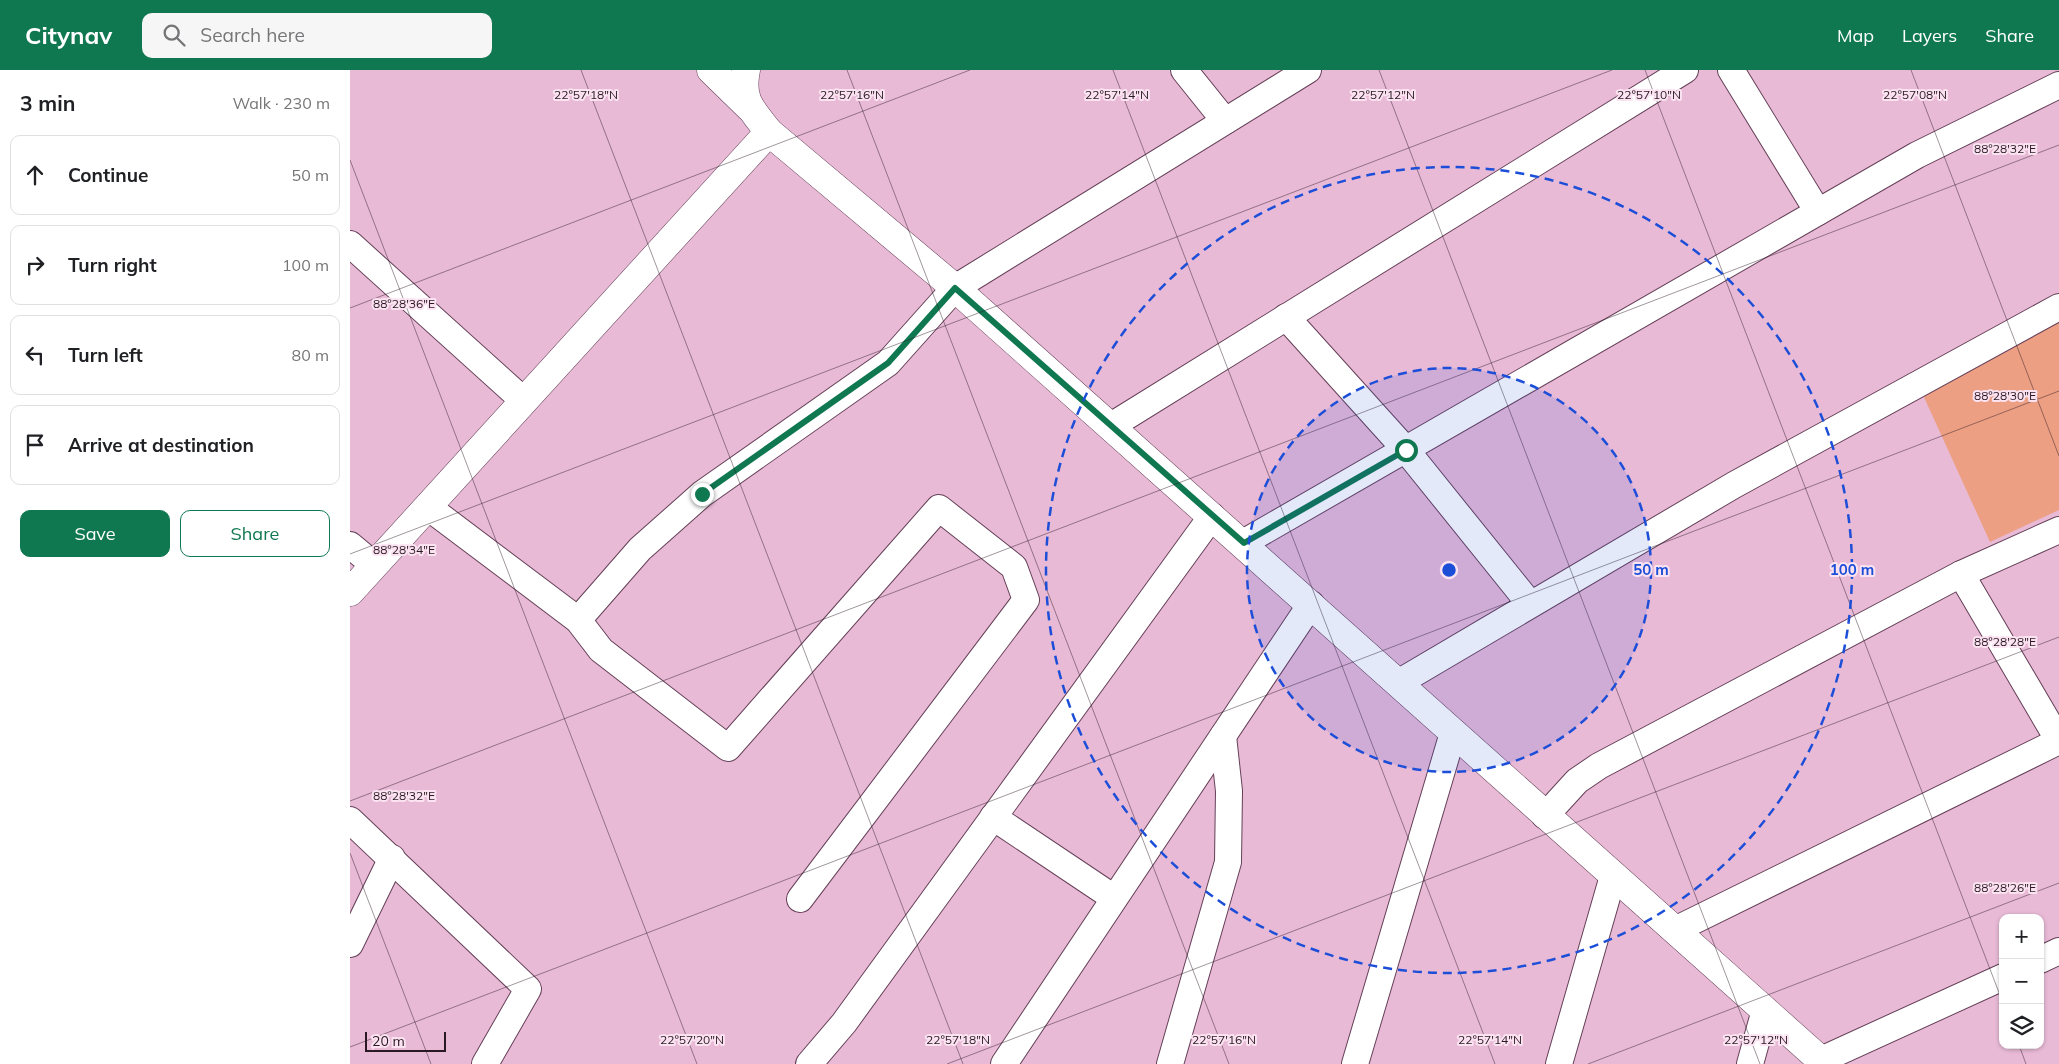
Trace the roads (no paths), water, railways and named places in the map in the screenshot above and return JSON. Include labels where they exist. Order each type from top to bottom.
[{"type":"main road","points":[[711,70],[751,109],[769,132],[955,288],[1244,543],[1545,816],[1823,1062]]},
{"type":"main road","points":[[746,70],[743,88],[751,109]]},
{"type":"main road","points":[[350,592],[769,132]]},
{"type":"street","points":[[1184,70],[1225,121]]},
{"type":"street","points":[[578,620],[640,549],[702,494],[888,363],[955,288],[1225,121],[1271,80],[1308,70]]},
{"type":"street","points":[[1111,426],[1685,70]]},
{"type":"street","points":[[1731,70],[1818,212]]},
{"type":"street","points":[[1244,543],[1917,155],[2059,85]]},
{"type":"street","points":[[350,244],[524,401]]},
{"type":"street","points":[[1398,683],[1742,480],[2059,307]]},
{"type":"street","points":[[1286,317],[1406,450],[1530,604]]},
{"type":"street","points":[[428,507],[578,620],[601,650],[728,748],[939,508],[1014,567],[1026,600],[800,899]]},
{"type":"street","points":[[809,1064],[844,1023],[1212,516]]},
{"type":"street","points":[[1545,816],[1578,781],[1599,766],[1961,574],[2059,530]]},
{"type":"street","points":[[350,545],[374,565]]},
{"type":"street","points":[[1675,930],[2059,741],[1961,574]]},
{"type":"street","points":[[1004,1064],[1311,604]]},
{"type":"street","points":[[1355,1064],[1453,733]]},
{"type":"street","points":[[1170,1064],[1228,862],[1229,791],[1222,736]]},
{"type":"street","points":[[993,817],[1114,898]]},
{"type":"street","points":[[350,820],[528,989],[485,1064]]},
{"type":"street","points":[[350,944],[392,858]]},
{"type":"street","points":[[1559,1064],[1613,876]]},
{"type":"street","points":[[2042,959],[2059,951]]},
{"type":"street","points":[[1823,1062],[1999,979]]},
{"type":"street","points":[[1750,1064],[1765,1010]]}]
